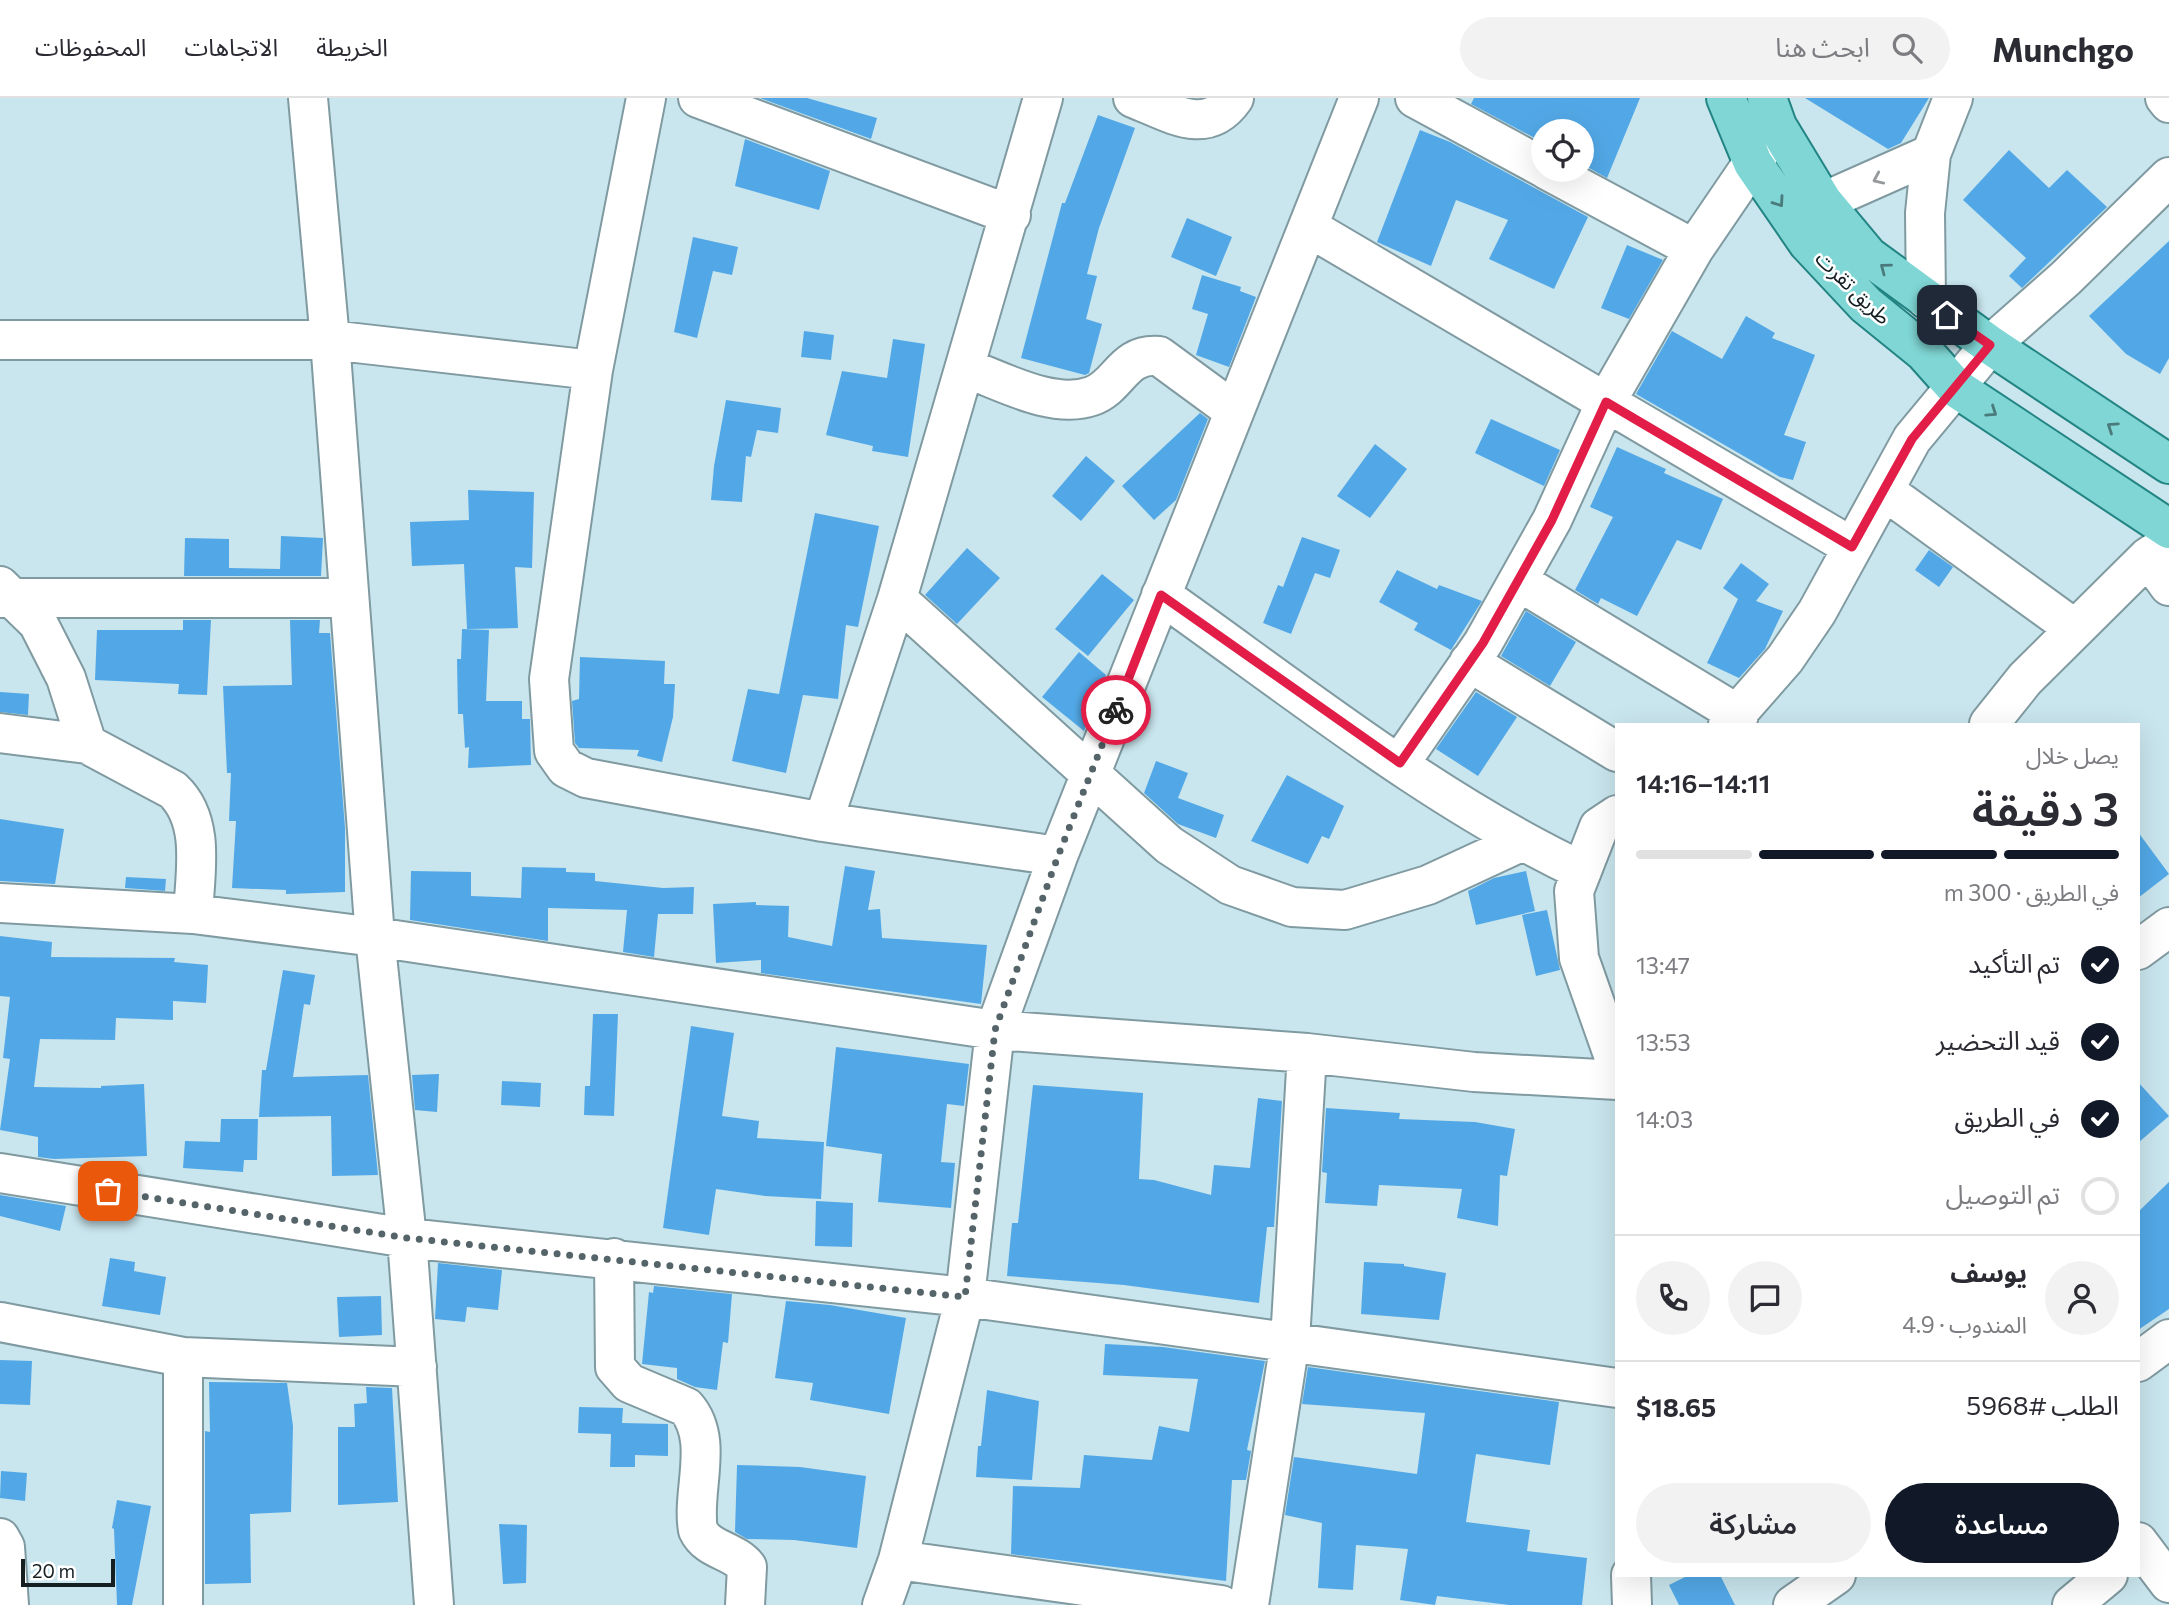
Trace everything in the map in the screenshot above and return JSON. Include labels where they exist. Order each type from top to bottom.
[{"type":"main road","name":"طريق تقرت","points":[[1726,98],[1753,163],[1808,243],[1866,305],[1924,352],[1956,388],[2164,554]]},
{"type":"main road","name":"طريق تقرت","points":[[1772,112],[1824,202],[1868,256],[1990,345],[2169,464]]},
{"type":"street","points":[[308,98],[330,340],[347,598],[375,937],[407,1238],[434,1605]]},
{"type":"street","points":[[646,98],[593,370],[549,679],[554,751],[566,768],[586,778],[823,822],[1058,856]]},
{"type":"street","points":[[698,98],[1011,215]]},
{"type":"street","points":[[823,822],[898,599],[1043,98]]},
{"type":"street","points":[[1133,98],[1184,118],[1202,120],[1216,118],[1234,98]]},
{"type":"street","points":[[882,1605],[898,1560],[965,1297],[995,1030],[1090,773],[1359,98]]},
{"type":"street","points":[[1415,98],[1531,161]]},
{"type":"street","points":[[1926,299],[1925,212],[1931,154],[1953,98]]},
{"type":"street","points":[[2165,98],[2169,103]]},
{"type":"street","points":[[1400,763],[1469,662],[1518,581],[1552,520],[1606,402],[1694,249],[1753,163],[1772,112]]},
{"type":"street","points":[[1824,202],[1931,154]]},
{"type":"street","points":[[1518,581],[1733,720],[1785,659],[1817,612],[1912,439],[1990,345],[2066,278],[2169,177]]},
{"type":"street","points":[[1569,182],[1694,249]]},
{"type":"street","points":[[1308,227],[1852,547]]},
{"type":"street","points":[[0,340],[330,340],[593,370]]},
{"type":"street","points":[[966,368],[1041,395],[1073,401],[1095,395],[1132,361],[1146,355],[1160,356],[1234,411]]},
{"type":"street","points":[[1885,491],[2075,629]]},
{"type":"street","points":[[1990,723],[2025,679],[2075,629],[2164,554]]},
{"type":"street","points":[[4,594],[347,598]]},
{"type":"street","points":[[4,594],[38,623],[66,678],[88,744]]},
{"type":"street","points":[[1161,595],[1400,763],[1521,842],[1581,871]]},
{"type":"street","points":[[898,599],[1169,845],[1230,885],[1292,907],[1345,910],[1428,885],[1521,842]]},
{"type":"street","points":[[1469,662],[1615,751]]},
{"type":"street","points":[[0,733],[88,744],[173,790],[184,800],[190,812],[196,838],[193,914]]},
{"type":"street","points":[[1615,816],[1599,827],[1574,891],[1579,958],[1615,1060]]},
{"type":"street","points":[[0,903],[193,914],[375,937],[995,1030],[1307,1053],[1474,1072],[1615,1080]]},
{"type":"street","points":[[2140,949],[2169,927]]},
{"type":"street","points":[[1249,1605],[1290,1341],[1307,1053]]},
{"type":"street","points":[[0,1173],[407,1238],[965,1297],[1615,1388]]},
{"type":"street","points":[[614,1258],[614,1367],[629,1382],[686,1407],[692,1414],[700,1437],[698,1530],[702,1538],[713,1547],[747,1567],[745,1605]]},
{"type":"street","points":[[0,1322],[183,1357],[417,1367]]},
{"type":"street","points":[[2140,1361],[2169,1339]]},
{"type":"street","points":[[183,1357],[183,1605]]},
{"type":"street","points":[[0,1538],[5,1547],[9,1605]]},
{"type":"street","points":[[2147,1541],[2169,1583]]},
{"type":"street","points":[[898,1560],[1222,1605]]},
{"type":"street","points":[[1631,1577],[1632,1605]]},
{"type":"street","points":[[1793,1605],[1833,1577]]},
{"type":"street","points":[[2072,1605],[2106,1577]]},
{"type":"building","points":[[760,98],[807,98],[877,118],[871,139]]},
{"type":"building","points":[[1474,98],[1640,98],[1607,178],[1594,171],[1594,119],[1531,119],[1531,136],[1471,104]]},
{"type":"building","points":[[1805,98],[1929,98],[1901,143],[1888,149]]},
{"type":"building","points":[[1098,115],[1135,128],[1099,228],[1087,274],[1097,276],[1086,319],[1102,324],[1089,373],[1085,375],[1021,358],[1062,203],[1065,203]]},
{"type":"building","points":[[1420,130],[1450,142],[1588,217],[1554,289],[1489,259],[1508,220],[1456,200],[1431,266],[1377,242]]},
{"type":"building","points":[[745,139],[830,171],[819,210],[735,186]]},
{"type":"building","points":[[2009,150],[2049,188],[2067,170],[2107,207],[2022,288],[2009,276],[2026,258],[1963,200]]},
{"type":"building","points":[[1187,218],[1232,237],[1216,276],[1171,257]]},
{"type":"building","points":[[693,237],[738,247],[732,275],[713,271],[697,338],[674,332]]},
{"type":"building","points":[[2169,241],[2169,358],[2160,374],[2126,354],[2089,316]]},
{"type":"building","points":[[1627,245],[1663,260],[1629,319],[1601,308]]},
{"type":"building","points":[[1202,275],[1241,287],[1240,291],[1256,297],[1229,367],[1196,355],[1208,314],[1192,309]]},
{"type":"building","points":[[1746,316],[1775,333],[1772,338],[1815,355],[1784,435],[1806,442],[1793,480],[1780,477],[1636,394],[1672,331],[1722,359]]},
{"type":"building","points":[[804,331],[834,335],[831,360],[801,357]]},
{"type":"building","points":[[893,339],[925,344],[908,457],[872,451],[873,446],[826,435],[842,371],[887,378]]},
{"type":"building","points":[[726,400],[781,408],[778,433],[757,430],[751,457],[746,456],[742,502],[711,500]]},
{"type":"building","points":[[1200,413],[1208,419],[1176,500],[1154,520],[1122,486]]},
{"type":"building","points":[[1491,419],[1560,450],[1544,486],[1475,453]]},
{"type":"building","points":[[1375,444],[1407,469],[1370,518],[1337,496]]},
{"type":"building","points":[[1617,447],[1666,469],[1664,473],[1723,499],[1701,550],[1677,540],[1637,616],[1601,598],[1598,604],[1575,590],[1613,517],[1590,507]]},
{"type":"building","points":[[1086,456],[1115,481],[1081,521],[1052,496]]},
{"type":"building","points":[[468,490],[534,492],[532,568],[515,567],[518,628],[467,629],[464,564],[412,566],[410,522],[469,520]]},
{"type":"building","points":[[815,513],[879,526],[858,627],[846,625],[838,699],[803,695],[786,773],[732,761],[748,689],[779,694]]},
{"type":"building","points":[[281,536],[323,538],[321,576],[184,576],[185,538],[229,539],[229,568],[280,569]]},
{"type":"building","points":[[1302,537],[1340,550],[1330,578],[1315,573],[1291,634],[1263,623],[1278,585],[1283,587]]},
{"type":"building","points":[[967,548],[1000,578],[957,624],[925,595]]},
{"type":"building","points":[[1929,550],[1953,567],[1939,587],[1915,570]]},
{"type":"building","points":[[1741,563],[1769,584],[1756,601],[1783,611],[1765,649],[1739,678],[1707,663],[1738,599],[1723,588]]},
{"type":"building","points":[[1397,570],[1437,589],[1439,585],[1482,601],[1451,650],[1414,630],[1418,623],[1379,602]]},
{"type":"building","points":[[1102,574],[1134,600],[1088,656],[1055,629]]},
{"type":"building","points":[[1526,611],[1576,642],[1550,686],[1501,656]]},
{"type":"building","points":[[183,620],[211,620],[207,695],[178,694],[179,684],[95,680],[97,630],[183,630]]},
{"type":"building","points":[[290,620],[320,620],[319,633],[330,633],[345,828],[345,892],[286,894],[286,890],[232,888],[236,821],[229,821],[231,773],[227,773],[223,686],[292,685]]},
{"type":"building","points":[[462,629],[489,630],[486,701],[522,701],[522,719],[530,719],[531,765],[468,768],[469,747],[465,748],[463,714],[458,714],[457,659],[461,659]]},
{"type":"building","points":[[1079,652],[1106,675],[1084,731],[1042,697]]},
{"type":"building","points":[[580,657],[665,661],[664,684],[675,684],[673,717],[662,762],[637,756],[639,750],[579,748],[575,743],[572,701],[579,699]]},
{"type":"building","points":[[0,692],[29,694],[28,715],[0,712]]},
{"type":"building","points":[[1476,692],[1517,717],[1478,776],[1436,749]]},
{"type":"building","points":[[1156,761],[1188,773],[1178,798],[1224,815],[1216,838],[1178,824],[1144,793]]},
{"type":"building","points":[[1287,775],[1344,806],[1329,839],[1322,836],[1308,864],[1251,841]]},
{"type":"building","points":[[0,819],[64,829],[55,884],[0,881]]},
{"type":"building","points":[[2140,835],[2169,874],[2140,896]]},
{"type":"building","points":[[845,866],[875,871],[868,910],[880,909],[882,938],[987,945],[981,1004],[761,973],[761,960],[716,963],[713,904],[756,902],[756,905],[789,906],[788,937],[832,946]]},
{"type":"building","points":[[522,867],[566,868],[566,872],[595,873],[595,881],[663,888],[694,887],[693,914],[658,914],[654,957],[623,952],[627,910],[548,908],[548,941],[410,920],[411,871],[471,872],[471,896],[521,898]]},
{"type":"building","points":[[1526,871],[1535,911],[1476,925],[1468,891],[1494,878]]},
{"type":"building","points":[[126,877],[166,879],[165,891],[125,888]]},
{"type":"building","points":[[1547,910],[1560,970],[1536,976],[1522,915]]},
{"type":"building","points":[[0,936],[52,942],[51,957],[175,958],[174,962],[208,965],[206,1003],[173,1001],[173,1020],[116,1018],[115,1040],[40,1039],[34,1087],[101,1088],[144,1084],[147,1156],[54,1159],[38,1157],[38,1137],[0,1130],[10,1059],[3,1058],[10,997],[0,996]]},
{"type":"building","points":[[283,970],[315,975],[310,1005],[304,1004],[293,1077],[368,1075],[378,1175],[332,1176],[331,1116],[259,1117],[262,1070],[266,1070]]},
{"type":"building","points":[[593,1014],[618,1014],[614,1116],[584,1115],[585,1086],[590,1086]]},
{"type":"building","points":[[691,1026],[734,1033],[722,1116],[759,1121],[757,1138],[824,1142],[821,1199],[765,1196],[716,1189],[709,1235],[663,1228]]},
{"type":"building","points":[[836,1047],[969,1064],[964,1106],[947,1104],[941,1162],[955,1163],[951,1208],[878,1202],[882,1154],[826,1146]]},
{"type":"building","points":[[439,1074],[437,1112],[415,1110],[412,1075]]},
{"type":"building","points":[[502,1081],[541,1083],[540,1107],[501,1105]]},
{"type":"building","points":[[2140,1084],[2169,1116],[2140,1141]]},
{"type":"building","points":[[1033,1085],[1143,1093],[1139,1179],[1154,1180],[1211,1195],[1214,1165],[1250,1168],[1258,1098],[1282,1101],[1274,1227],[1267,1227],[1259,1303],[1124,1285],[1007,1276],[1012,1223],[1018,1223]]},
{"type":"building","points":[[1326,1108],[1400,1113],[1399,1119],[1475,1122],[1515,1129],[1507,1176],[1500,1175],[1498,1226],[1457,1218],[1462,1189],[1379,1185],[1377,1206],[1325,1203],[1327,1173],[1322,1172]]},
{"type":"building","points":[[221,1119],[258,1119],[257,1160],[244,1160],[243,1172],[183,1168],[185,1141],[220,1142]]},
{"type":"building","points":[[2169,1182],[2169,1309],[2140,1329],[2140,1210]]},
{"type":"building","points":[[0,1195],[66,1206],[60,1231],[0,1216]]},
{"type":"building","points":[[816,1201],[853,1203],[852,1247],[815,1246]]},
{"type":"building","points":[[110,1258],[135,1262],[134,1271],[166,1277],[160,1315],[102,1306]]},
{"type":"building","points":[[1364,1262],[1404,1264],[1446,1273],[1439,1320],[1361,1314]]},
{"type":"building","points":[[438,1263],[502,1270],[498,1310],[467,1307],[465,1322],[435,1319]]},
{"type":"building","points":[[654,1286],[732,1294],[728,1343],[723,1342],[717,1390],[695,1387],[677,1379],[677,1368],[642,1364],[649,1292],[653,1293]]},
{"type":"building","points":[[381,1296],[382,1335],[339,1337],[337,1297]]},
{"type":"building","points":[[786,1301],[830,1305],[906,1318],[889,1414],[810,1400],[813,1383],[775,1378]]},
{"type":"building","points":[[1105,1344],[1163,1347],[1265,1361],[1247,1450],[1251,1451],[1246,1480],[1232,1480],[1226,1581],[1011,1554],[1013,1486],[1080,1488],[1084,1455],[1152,1460],[1159,1426],[1189,1432],[1198,1379],[1103,1375]]},
{"type":"building","points":[[0,1360],[32,1361],[30,1405],[0,1404]]},
{"type":"building","points":[[1308,1367],[1559,1402],[1550,1465],[1476,1454],[1466,1522],[1530,1530],[1527,1551],[1587,1558],[1582,1605],[1509,1605],[1437,1596],[1435,1605],[1400,1600],[1408,1549],[1356,1545],[1353,1590],[1318,1588],[1322,1523],[1285,1515],[1294,1457],[1417,1474],[1425,1413],[1302,1404]]},
{"type":"building","points":[[209,1382],[287,1383],[293,1426],[291,1512],[250,1514],[251,1583],[205,1584],[205,1431],[210,1432]]},
{"type":"building","points":[[366,1387],[392,1388],[398,1502],[338,1505],[338,1427],[355,1427],[354,1404],[367,1403]]},
{"type":"building","points":[[987,1390],[1039,1401],[1032,1480],[976,1477]]},
{"type":"building","points":[[579,1407],[623,1408],[622,1423],[668,1424],[668,1456],[635,1455],[635,1467],[610,1467],[611,1434],[578,1433]]},
{"type":"building","points":[[737,1465],[800,1467],[866,1476],[857,1548],[794,1540],[747,1539],[735,1532]]},
{"type":"building","points":[[1,1471],[27,1473],[25,1501],[0,1498]]},
{"type":"building","points":[[117,1500],[151,1506],[132,1605],[117,1605],[112,1528]]},
{"type":"building","points":[[499,1524],[527,1525],[526,1583],[503,1584]]},
{"type":"building","points":[[1685,1577],[1721,1577],[1735,1605],[1679,1605],[1669,1585]]},
{"type":"way so far","points":[[108,1191],[407,1238],[965,1297],[995,1030],[1058,856],[1116,710]]},
{"type":"route","points":[[1116,710],[1161,595],[1400,763],[1483,643],[1552,520],[1606,402],[1852,547],[1912,439],[1990,345],[1947,315]]}]
